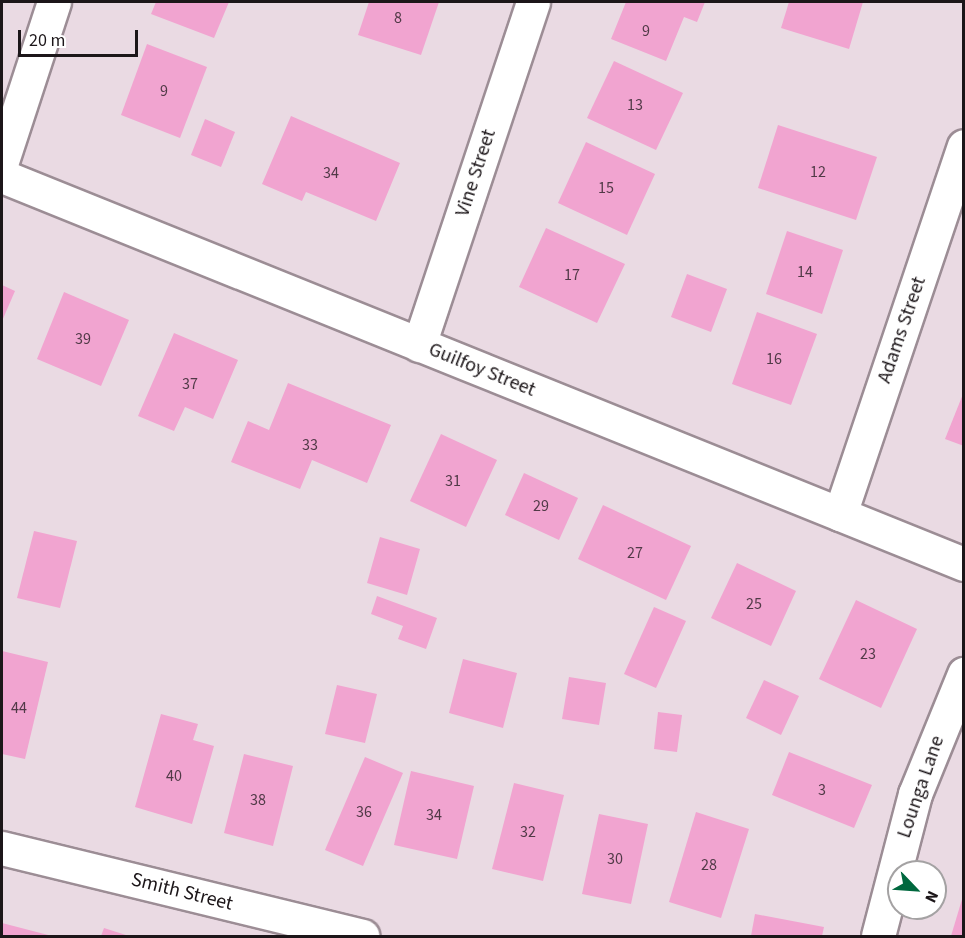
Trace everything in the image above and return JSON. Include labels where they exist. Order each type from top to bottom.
[{"type":"street","points":[[2,161],[54,2]]},
{"type":"street","name":"Vine Street","points":[[419,345],[533,2]]},
{"type":"street","name":"Adams Street","points":[[840,514],[963,146]]},
{"type":"street","name":"Guilfoy Street","points":[[2,176],[963,564]]},
{"type":"street","name":"Lounga Lane","points":[[878,936],[915,794],[963,674]]},
{"type":"street","name":"Smith Street","points":[[2,848],[362,936]]},
{"type":"building","points":[[156,2],[229,2],[214,38],[151,14]]},
{"type":"building","points":[[369,2],[439,2],[421,55],[358,35]]},
{"type":"building","points":[[626,2],[705,2],[697,22],[684,17],[666,61],[611,39]]},
{"type":"building","points":[[789,2],[863,2],[849,49],[781,28]]},
{"type":"building","points":[[147,44],[207,67],[180,138],[121,115]]},
{"type":"building","points":[[614,61],[683,93],[656,150],[587,118]]},
{"type":"building","points":[[291,116],[400,163],[376,221],[306,192],[302,201],[262,184]]},
{"type":"building","points":[[205,119],[235,132],[221,167],[191,155]]},
{"type":"building","points":[[778,125],[877,157],[856,220],[758,188]]},
{"type":"building","points":[[586,142],[655,174],[627,235],[558,203]]},
{"type":"building","points":[[546,228],[625,264],[597,323],[519,287]]},
{"type":"building","points":[[787,231],[843,250],[822,314],[766,294]]},
{"type":"building","points":[[687,274],[727,289],[711,332],[671,317]]},
{"type":"building","points":[[2,285],[15,291],[2,321]]},
{"type":"building","points":[[64,292],[129,320],[101,386],[37,359]]},
{"type":"building","points":[[757,312],[817,334],[791,405],[732,384]]},
{"type":"building","points":[[174,333],[238,360],[213,419],[185,407],[174,431],[138,416]]},
{"type":"building","points":[[288,383],[391,425],[367,483],[312,460],[300,489],[231,462],[248,421],[269,430]]},
{"type":"building","points":[[964,394],[964,446],[945,439]]},
{"type":"building","points":[[441,434],[497,460],[466,527],[410,501]]},
{"type":"building","points":[[524,473],[578,498],[559,540],[505,515]]},
{"type":"building","points":[[603,505],[691,546],[666,600],[578,559]]},
{"type":"building","points":[[34,531],[77,541],[60,608],[17,598]]},
{"type":"building","points":[[380,537],[420,549],[407,595],[367,583]]},
{"type":"building","points":[[737,563],[796,591],[771,646],[711,618]]},
{"type":"building","points":[[377,596],[437,618],[426,649],[398,639],[403,626],[371,614]]},
{"type":"building","points":[[856,600],[917,629],[881,708],[819,679]]},
{"type":"building","points":[[654,607],[686,621],[656,688],[624,674]]},
{"type":"building","points":[[2,651],[48,662],[25,759],[2,754]]},
{"type":"building","points":[[463,659],[517,673],[503,728],[449,713]]},
{"type":"building","points":[[569,677],[606,683],[599,725],[562,719]]},
{"type":"building","points":[[764,680],[799,696],[781,735],[746,718]]},
{"type":"building","points":[[337,685],[377,694],[365,743],[325,734]]},
{"type":"building","points":[[658,712],[682,715],[677,752],[654,749]]},
{"type":"building","points":[[161,714],[198,724],[193,740],[214,746],[192,824],[135,807]]},
{"type":"building","points":[[789,752],[872,785],[854,828],[772,795]]},
{"type":"building","points":[[244,754],[293,766],[273,846],[224,833]]},
{"type":"building","points":[[365,757],[403,773],[363,866],[325,850]]},
{"type":"building","points":[[411,771],[474,786],[457,859],[394,845]]},
{"type":"building","points":[[514,783],[564,795],[543,881],[492,869]]},
{"type":"building","points":[[696,812],[749,829],[721,918],[669,902]]},
{"type":"building","points":[[599,814],[648,824],[631,904],[582,894]]},
{"type":"building","points":[[963,896],[964,936],[951,936]]},
{"type":"building","points":[[755,914],[824,927],[822,936],[751,936]]},
{"type":"building","points":[[2,923],[52,936],[2,936]]},
{"type":"building","points":[[104,928],[129,936],[101,936]]}]
